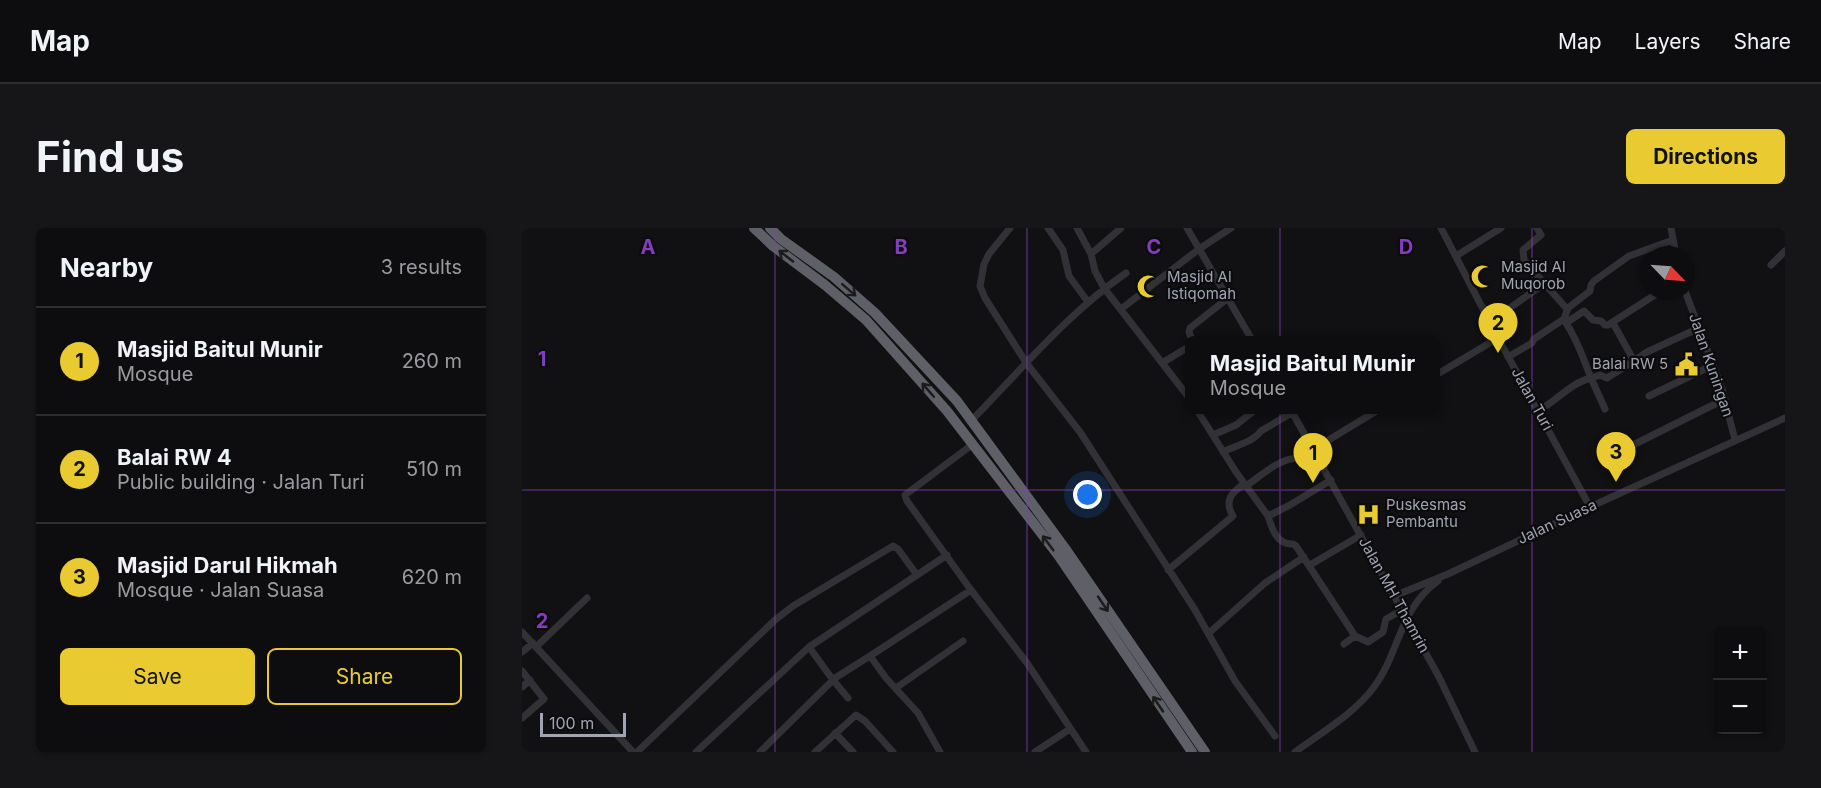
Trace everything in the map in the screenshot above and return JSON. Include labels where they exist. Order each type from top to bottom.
[{"type":"highway","points":[[754,228],[773,246],[859,314],[947,411],[1058,555],[1204,752]]},
{"type":"highway","points":[[770,228],[875,313],[957,401],[1067,551],[1192,752]]},
{"type":"highway","points":[[900,358],[910,350]]},
{"type":"highway","points":[[947,411],[957,401]]},
{"type":"highway","points":[[989,464],[998,456]]},
{"type":"street","points":[[1010,228],[987,257],[981,271],[980,286],[991,308],[1027,364],[1080,432],[1209,633],[1235,681],[1275,736]]},
{"type":"street","points":[[1048,228],[1064,250],[1069,276],[1088,302]]},
{"type":"street","points":[[1077,228],[1091,254],[1095,271],[1104,288],[1185,392]]},
{"type":"street","points":[[1091,254],[1121,228]]},
{"type":"street","points":[[1188,228],[1250,336]]},
{"type":"street","points":[[1121,309],[1199,249],[1231,228]]},
{"type":"street","name":"Jalan Turi","points":[[1441,228],[1590,507]]},
{"type":"street","points":[[1456,256],[1500,228]]},
{"type":"street","points":[[1537,228],[1541,235],[1523,250],[1522,255],[1568,309]]},
{"type":"street","points":[[1671,228],[1674,246]]},
{"type":"street","points":[[1605,409],[1580,351],[1579,342],[1565,321],[1568,309],[1590,291],[1594,281],[1623,260],[1673,240]]},
{"type":"street","points":[[1771,265],[1785,251]]},
{"type":"street","points":[[972,420],[1088,302],[1126,273]]},
{"type":"street","points":[[1490,322],[1545,283]]},
{"type":"street","points":[[1190,336],[1190,328],[1228,298]]},
{"type":"street","points":[[1508,357],[1532,343],[1542,333],[1584,311],[1596,322],[1601,321],[1606,326],[1648,300]]},
{"type":"street","name":"Jalan Kuningan","points":[[1688,300],[1725,399],[1735,440]]},
{"type":"street","points":[[1613,323],[1634,361]]},
{"type":"street","points":[[1538,411],[1548,406],[1575,384],[1600,375],[1607,378],[1647,352],[1699,328]]},
{"type":"street","points":[[1440,373],[1498,338]]},
{"type":"street","points":[[1162,363],[1185,349]]},
{"type":"street","points":[[1649,396],[1713,364]]},
{"type":"street","points":[[1611,459],[1635,444],[1725,399]]},
{"type":"street","points":[[1200,414],[1245,485],[1268,516],[1279,540],[1286,544],[1293,544],[1304,556],[1355,636],[1368,642],[1383,632],[1388,618],[1402,610]]},
{"type":"street","points":[[1213,435],[1242,421],[1250,414]]},
{"type":"street","points":[[1223,452],[1242,444],[1287,414]]},
{"type":"street","name":"Jalan MH Thamrin","points":[[1294,414],[1439,677],[1475,752]]},
{"type":"street","points":[[1168,570],[1233,516],[1229,508],[1232,493],[1267,470],[1291,457],[1299,458],[1371,414]]},
{"type":"street","name":"Jalan Suasa","points":[[1394,596],[1448,574],[1785,418]]},
{"type":"street","points":[[973,444],[905,495],[909,504],[971,590],[1021,655],[1086,752]]},
{"type":"street","points":[[1268,516],[1331,480]]},
{"type":"street","points":[[1310,565],[1361,535]]},
{"type":"street","points":[[522,632],[635,752],[768,626],[793,606],[893,546],[898,549],[917,575]]},
{"type":"street","points":[[696,752],[808,647],[947,555]]},
{"type":"street","points":[[1209,633],[1265,583],[1304,556]]},
{"type":"street","points":[[1295,752],[1352,710],[1374,687],[1387,664],[1406,617],[1424,593],[1448,574]]},
{"type":"street","points":[[760,752],[833,680],[971,590]]},
{"type":"street","points":[[522,652],[535,645],[587,598]]},
{"type":"street","points":[[1344,644],[1355,636]]},
{"type":"street","points":[[896,688],[963,641]]},
{"type":"street","points":[[808,647],[848,698]]},
{"type":"street","points":[[870,656],[886,678],[918,713],[940,752]]},
{"type":"street","points":[[522,671],[544,699],[522,718]]},
{"type":"street","points":[[522,687],[530,680]]},
{"type":"street","points":[[815,752],[856,715],[865,721],[891,751]]},
{"type":"street","points":[[1035,752],[1070,729]]},
{"type":"street","points":[[835,733],[853,752]]},
{"type":"place","name":"Masjid Al Muqorob","points":[[1483,276]]},
{"type":"place","name":"Masjid Al Istiqomah","points":[[1149,286]]},
{"type":"place","name":"Balai RW 4","points":[[1498,353]]},
{"type":"place","name":"Balai RW 5","points":[[1686,364]]},
{"type":"place","name":"Masjid Darul Hikmah","points":[[1616,482]]},
{"type":"place","name":"Masjid Baitul Munir","points":[[1313,483]]},
{"type":"place","name":"Puskesmas Pembantu","points":[[1368,514]]}]
